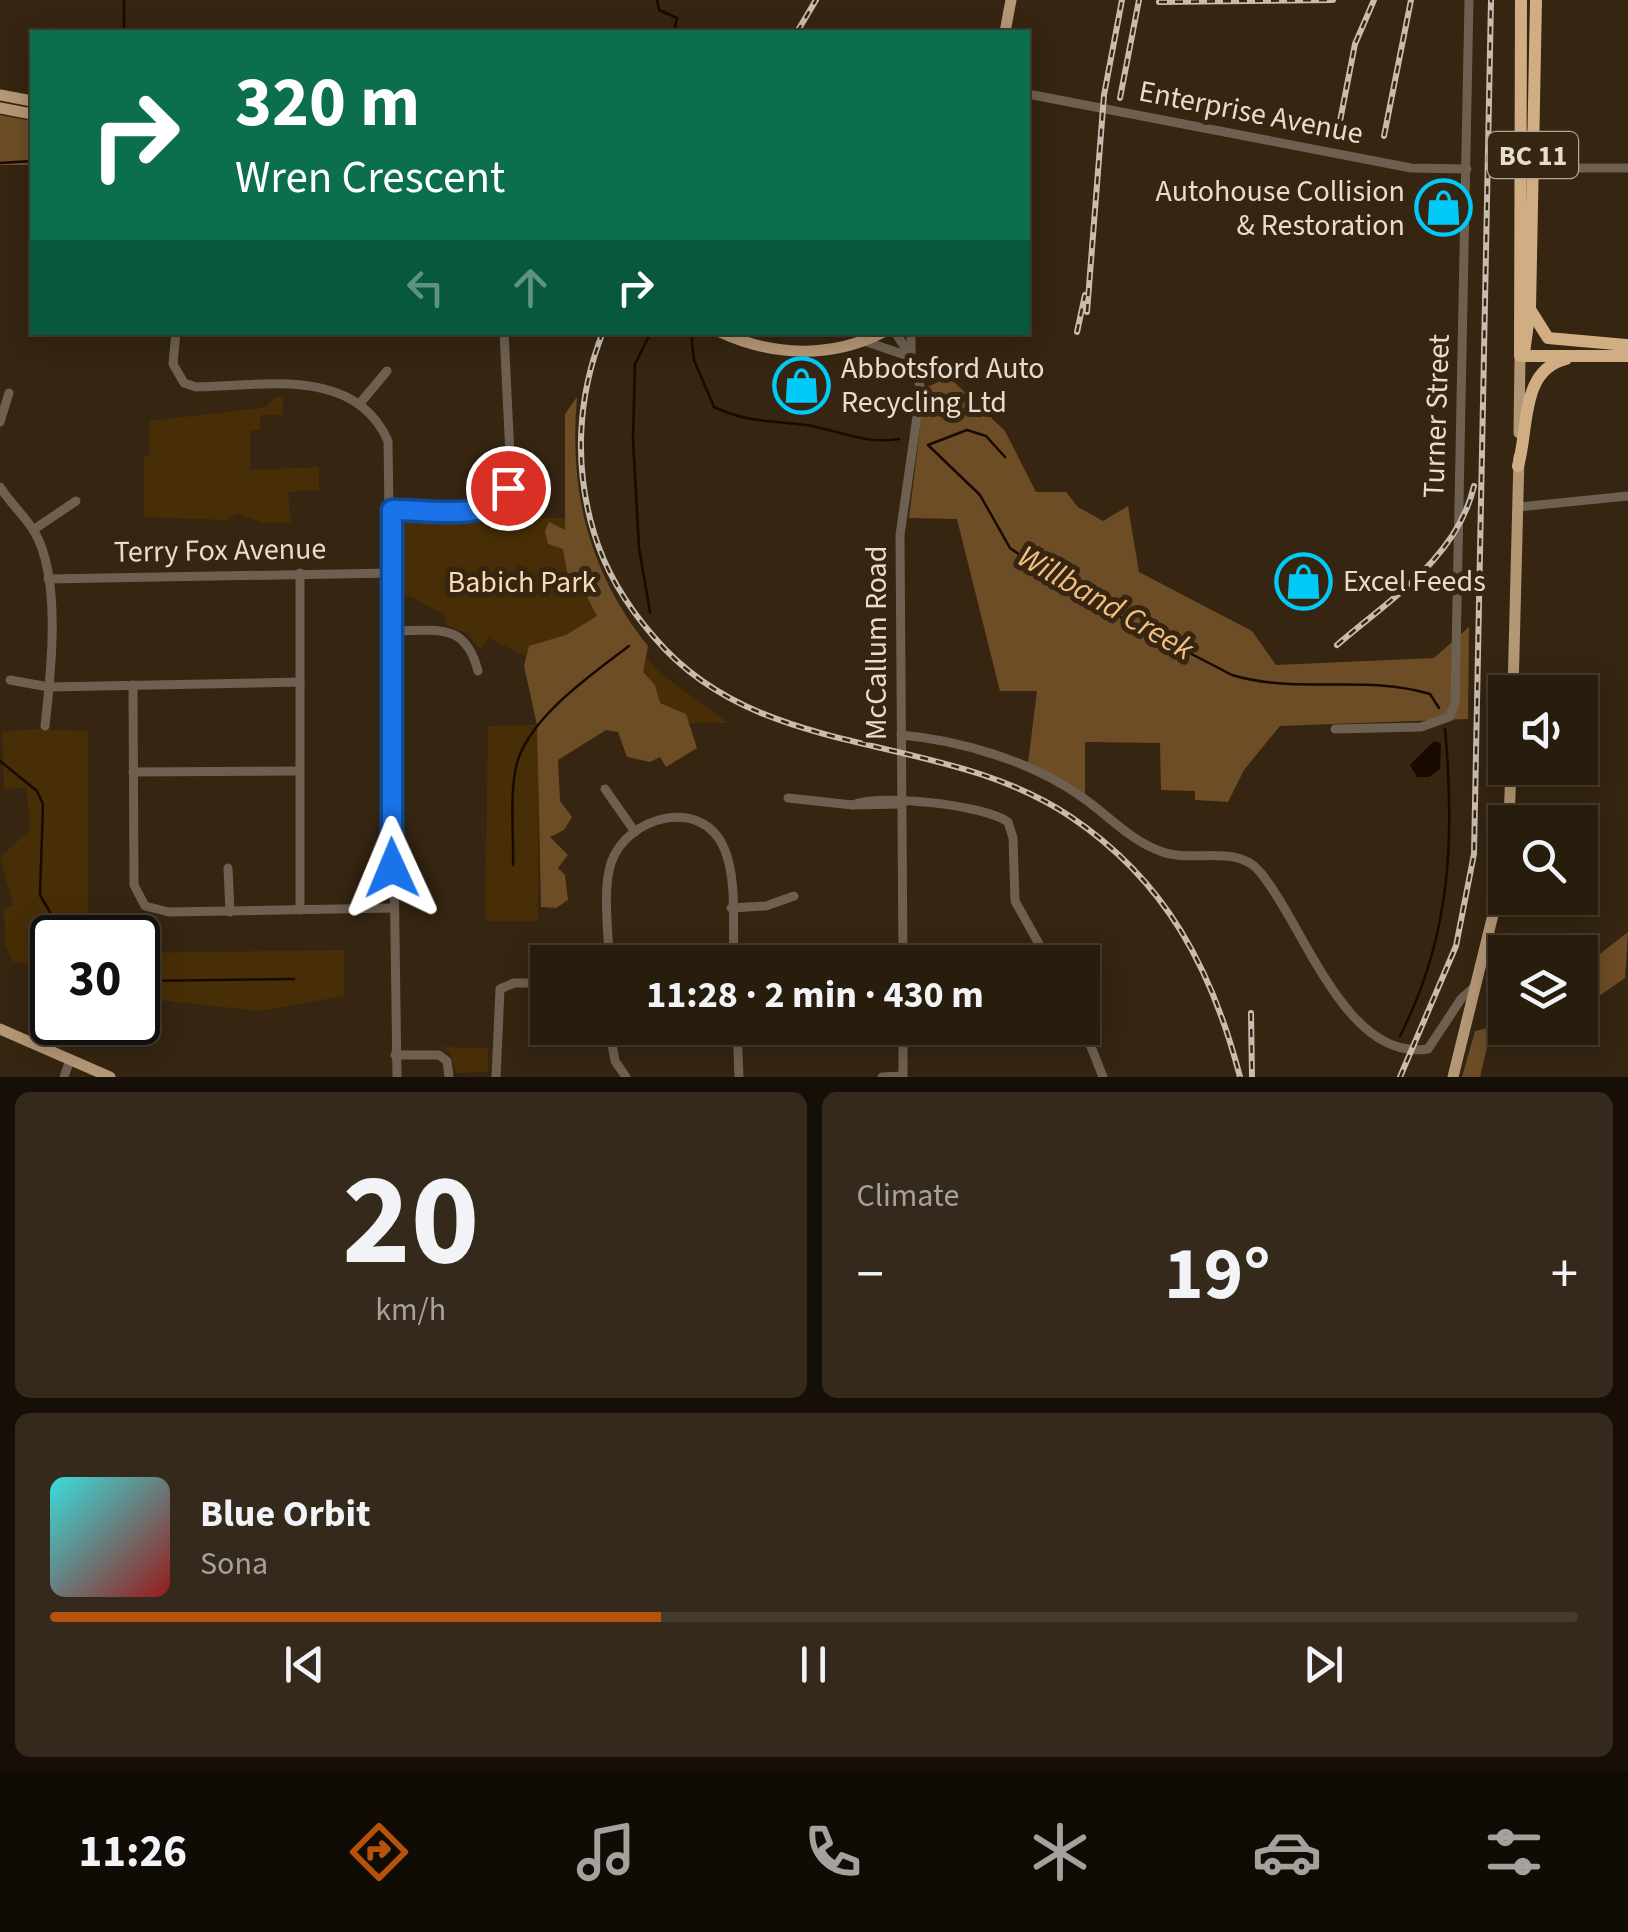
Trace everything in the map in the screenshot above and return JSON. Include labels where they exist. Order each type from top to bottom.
[{"type":"highway","name":"BC 11","points":[[1521,0],[1522,354]]},
{"type":"highway","name":"BC 11","points":[[1522,354],[1530,310],[1536,0]]},
{"type":"highway","points":[[1530,310],[1548,338],[1627,350]]},
{"type":"highway","points":[[1522,354],[1627,350]]},
{"type":"highway","points":[[1518,466],[1532,385],[1539,374],[1564,359],[1627,350]]},
{"type":"main road","points":[[1005,30],[1012,0]]},
{"type":"main road","points":[[0,95],[30,101]]},
{"type":"main road","points":[[0,108],[30,114]]},
{"type":"main road","points":[[726,335],[746,344],[790,352],[864,341],[877,335]]},
{"type":"main road","points":[[1513,675],[1522,354]]},
{"type":"main road","points":[[1453,1077],[1494,915]]},
{"type":"main road","points":[[0,1029],[110,1077]]},
{"type":"street","name":"Turner Street","points":[[1336,729],[1420,727],[1449,717],[1455,704],[1455,535],[1461,469],[1469,0]]},
{"type":"street","name":"Enterprise Avenue","points":[[1030,94],[1412,168],[1467,169]]},
{"type":"street","points":[[1548,168],[1628,168]]},
{"type":"street","points":[[176,335],[173,364],[184,383],[196,387],[315,386],[362,402],[388,442],[392,510],[397,1077]]},
{"type":"street","points":[[392,510],[484,510],[504,498],[510,476],[504,335]]},
{"type":"street","name":"McCallum Road","points":[[897,335],[911,357],[921,390],[900,535],[903,945]]},
{"type":"street","points":[[864,341],[911,357],[912,335]]},
{"type":"street","points":[[362,402],[387,371]]},
{"type":"street","points":[[0,422],[8,393]]},
{"type":"street","points":[[0,487],[33,530],[48,579],[49,687],[45,726]]},
{"type":"street","points":[[1518,507],[1628,496]]},
{"type":"street","points":[[33,530],[76,501]]},
{"type":"street","points":[[300,573],[300,910]]},
{"type":"street","name":"Terry Fox Avenue","points":[[48,579],[392,573]]},
{"type":"street","points":[[392,632],[456,634],[472,647],[478,671]]},
{"type":"street","points":[[10,680],[49,687],[300,682]]},
{"type":"street","points":[[134,685],[134,885],[140,902],[157,912],[393,908]]},
{"type":"street","points":[[900,735],[971,750],[1041,774],[1078,794],[1159,851],[1186,857],[1230,856],[1253,864],[1296,923],[1352,1018],[1402,1048],[1428,1049],[1461,999],[1478,982]]},
{"type":"street","points":[[133,772],[299,771]]},
{"type":"street","points":[[605,789],[635,832]]},
{"type":"street","points":[[788,798],[853,805],[969,805],[1008,822],[1013,838],[1015,900],[1040,945]]},
{"type":"street","points":[[609,945],[608,877],[617,850],[635,832],[655,821],[684,816],[710,828],[726,851],[733,945]]},
{"type":"street","points":[[228,868],[230,912]]},
{"type":"street","points":[[731,908],[766,906],[794,896]]},
{"type":"street","points":[[496,1077],[500,988],[530,983]]},
{"type":"street","points":[[612,1045],[614,1060],[626,1077]]},
{"type":"street","points":[[738,1045],[739,1077]]},
{"type":"street","points":[[882,1077],[903,1076],[903,1045]]},
{"type":"street","points":[[1090,1045],[1103,1077]]},
{"type":"street","points":[[395,1055],[439,1054],[446,1061],[449,1077]]},
{"type":"street","points":[[64,1077],[70,1060]]},
{"type":"green space","points":[[275,397],[283,397],[283,415],[260,415],[260,430],[250,430],[250,470],[319,467],[319,490],[288,492],[291,523],[263,523],[237,513],[228,520],[144,517],[144,456],[149,455],[150,421],[266,407]]},
{"type":"green space","name":"Babich Park","points":[[403,518],[570,518],[624,630],[660,673],[728,723],[538,725],[538,921],[485,921],[488,726],[537,725],[529,658],[489,638],[481,650],[468,634],[446,625],[445,615],[410,596],[400,596]]},
{"type":"green space","points":[[88,731],[88,915],[30,915],[30,965],[14,962],[6,948],[4,909],[13,905],[0,857],[31,829],[26,788],[4,789],[2,732]]},
{"type":"green space","points":[[344,950],[344,996],[260,1011],[160,1000],[160,953]]},
{"type":"green space","points":[[442,1047],[488,1048],[488,1072],[456,1073],[450,1053]]},
{"type":"shaded area","points":[[0,115],[30,121],[30,165],[0,165]]},
{"type":"shaded area","points":[[949,377],[1005,431],[1036,492],[1066,492],[1078,507],[1103,521],[1128,506],[1139,572],[1252,631],[1276,665],[1434,658],[1469,627],[1468,719],[1280,726],[1244,770],[1228,802],[1195,800],[1195,791],[1161,790],[1160,743],[1085,742],[1085,797],[1028,763],[1037,691],[1000,691],[957,519],[909,518],[925,388]]},
{"type":"shaded area","points":[[577,397],[576,465],[587,529],[597,559],[627,618],[648,646],[643,672],[655,685],[660,703],[686,714],[697,748],[666,767],[660,757],[650,762],[627,757],[618,732],[606,730],[558,760],[560,801],[572,817],[564,830],[550,837],[568,855],[558,868],[565,875],[568,900],[556,908],[541,907],[537,725],[524,666],[529,646],[566,635],[597,616],[581,585],[569,583],[563,549],[548,544],[545,531],[549,522],[565,530],[565,414]]},
{"type":"shaded area","points":[[1434,741],[1441,743],[1440,769],[1429,777],[1417,777],[1410,765]]},
{"type":"shaded area","points":[[1628,932],[1625,978],[1598,997],[1598,955]]},
{"type":"shaded area","points":[[1488,1028],[1480,1077],[1462,1077],[1475,1031]]},
{"type":"waterway","points":[[124,0],[124,30]]},
{"type":"waterway","name":"Willband Creek","points":[[657,0],[659,10],[677,18],[674,30]]},
{"type":"waterway","points":[[0,163],[30,161]]},
{"type":"waterway","points":[[650,335],[635,364],[633,440],[639,548],[650,612]]},
{"type":"waterway","name":"Willband Creek","points":[[691,335],[694,360],[714,407],[749,418],[806,425],[864,439],[899,439]]},
{"type":"waterway","name":"Willband Creek","points":[[1005,457],[986,436],[967,430],[928,445],[980,495],[1010,548],[1076,594],[1232,675],[1282,684],[1406,688],[1430,694],[1439,708]]},
{"type":"waterway","points":[[513,865],[513,788],[524,746],[548,713],[629,646]]},
{"type":"waterway","name":"Willband Creek","points":[[1400,1036],[1430,961],[1445,886],[1449,848],[1445,729]]},
{"type":"waterway","points":[[0,761],[37,791],[43,804],[40,895],[52,915]]},
{"type":"waterway","points":[[160,981],[294,979]]},
{"type":"railway","points":[[798,30],[816,0]]},
{"type":"railway","points":[[1087,312],[1104,95],[1122,0]]},
{"type":"railway","points":[[1120,98],[1139,0]]},
{"type":"railway","points":[[1159,2],[1333,0]]},
{"type":"railway","points":[[1340,121],[1355,44],[1374,0]]},
{"type":"railway","points":[[1384,136],[1411,0]]},
{"type":"railway","points":[[1400,1077],[1456,946],[1474,854],[1491,0]]},
{"type":"railway","points":[[1077,332],[1085,295]]},
{"type":"railway","points":[[602,335],[583,407],[583,483],[605,562],[626,601],[654,637],[697,678],[746,706],[799,727],[966,770],[1020,789],[1071,817],[1134,869],[1181,931],[1215,1000],[1240,1077]]},
{"type":"railway","points":[[1337,645],[1437,556],[1453,535],[1474,486]]},
{"type":"railway","points":[[1251,1013],[1252,1077]]},
{"type":"place","name":"Autohouse Collision & Restoration","points":[[1444,208]]},
{"type":"place","name":"Abbotsford Auto Recycling Ltd","points":[[802,385]]},
{"type":"place","name":"Excel Feeds","points":[[1304,581]]},
{"type":"route","points":[[392,868],[392,510],[484,510],[504,498],[508,488]]}]
